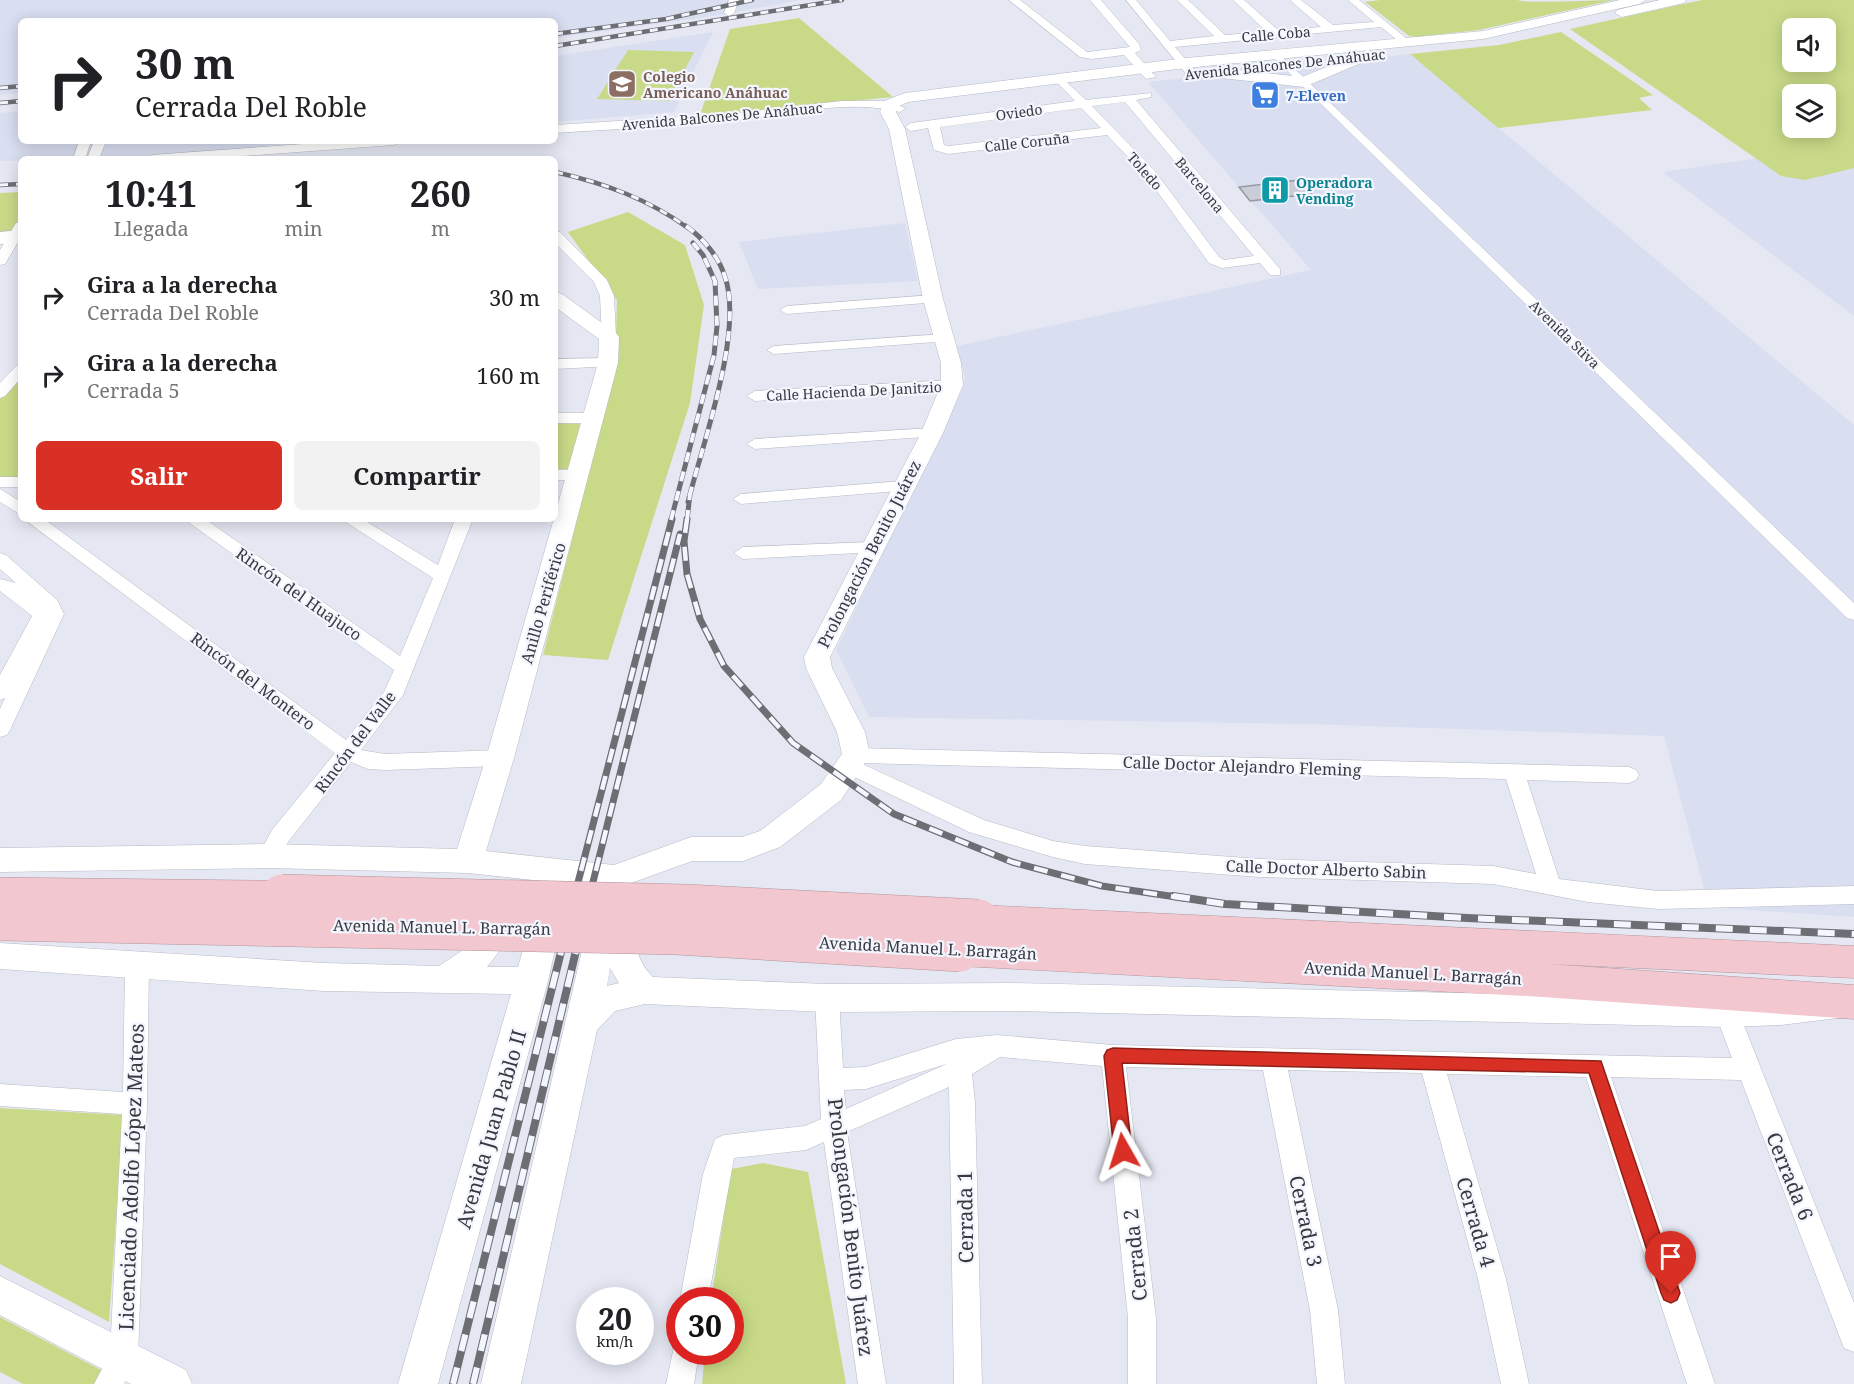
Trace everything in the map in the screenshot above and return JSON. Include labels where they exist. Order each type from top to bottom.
[{"type":"highway","name":"Avenida Manuel L. Barragán","points":[[0,894],[266,896],[686,906],[969,936],[1854,1002]]},
{"type":"highway","name":"Avenida Manuel L. Barragán","points":[[0,919],[676,933],[969,936],[1854,962]]},
{"type":"street","points":[[729,13],[734,0]]},
{"type":"street","points":[[1014,0],[1083,55],[1113,54],[1135,50],[1135,46],[1095,0]]},
{"type":"street","points":[[1131,0],[1168,44],[1195,70],[1304,82],[1344,63],[1369,55]]},
{"type":"street","points":[[1182,0],[1223,39]]},
{"type":"street","points":[[1238,0],[1277,35]]},
{"type":"street","points":[[1295,0],[1331,29]]},
{"type":"street","points":[[1353,0],[1406,42],[1408,48],[1387,53]]},
{"type":"street","name":"Avenida Balcones De Anáhuac","points":[[558,129],[727,118],[862,103],[893,108],[1138,74],[1195,70],[1499,32],[1638,0],[1653,3],[1679,0]]},
{"type":"street","name":"Avenida Balcones De Anáhuac","points":[[1195,70],[1281,59],[1369,55],[1511,39],[1679,0]]},
{"type":"street","points":[[1044,22],[1047,15],[1045,9]]},
{"type":"street","name":"Calle Coba","points":[[1168,44],[1383,24]]},
{"type":"street","points":[[1128,52],[1138,74]]},
{"type":"street","points":[[1113,54],[1138,74]]},
{"type":"street","name":"Avenida Stiva","points":[[1281,59],[1854,614]]},
{"type":"street","points":[[1056,86],[1065,105]]},
{"type":"street","name":"Toledo","points":[[1056,86],[1080,103],[1150,174],[1214,260],[1225,264],[1262,260]]},
{"type":"street","name":"Oviedo","points":[[911,127],[1147,95]]},
{"type":"street","name":"Barcelona","points":[[1127,97],[1262,260],[1275,272]]},
{"type":"street","name":"Prolongación Benito Juárez","points":[[853,761],[851,732],[819,668],[817,657],[932,433],[952,385],[951,363],[933,299],[893,108]]},
{"type":"street","points":[[1024,112],[1049,140]]},
{"type":"street","name":"Calle Coruña","points":[[933,124],[938,147],[945,150],[1049,140],[1109,131]]},
{"type":"street","points":[[192,156],[354,144]]},
{"type":"street","points":[[1150,174],[1186,168]]},
{"type":"street","points":[[0,261],[14,234]]},
{"type":"street","points":[[558,237],[600,280],[607,296],[609,338]]},
{"type":"street","points":[[787,310],[933,299]]},
{"type":"street","points":[[558,300],[609,338]]},
{"type":"street","name":"Anillo Periférico","points":[[558,513],[567,475],[596,418],[608,363],[609,338]]},
{"type":"street","points":[[774,350],[944,338]]},
{"type":"street","points":[[558,364],[608,363]]},
{"type":"street","points":[[0,393],[18,376]]},
{"type":"street","name":"Calle Hacienda De Janitzio","points":[[755,396],[952,385]]},
{"type":"street","points":[[558,418],[596,418]]},
{"type":"street","points":[[755,444],[932,433]]},
{"type":"street","points":[[0,482],[18,482]]},
{"type":"street","points":[[741,499],[903,486]]},
{"type":"street","points":[[0,494],[18,508]]},
{"type":"street","name":"Rincón del Montero","points":[[37,522],[350,753],[368,761],[385,762],[500,758]]},
{"type":"street","name":"Rincón del Huajuco","points":[[197,522],[405,669]]},
{"type":"street","points":[[355,522],[443,576]]},
{"type":"street","name":"Rincón del Valle","points":[[268,856],[280,836],[350,753],[393,695],[463,522]]},
{"type":"street","name":"Anillo Periférico","points":[[476,862],[556,522]]},
{"type":"street","points":[[743,554],[872,548]]},
{"type":"street","points":[[0,730],[53,620],[2,563]]},
{"type":"street","points":[[0,585],[7,585],[40,612],[48,614]]},
{"type":"street","points":[[0,693],[48,614]]},
{"type":"street","points":[[0,860],[268,856],[476,862],[557,872],[626,873],[691,849],[743,849],[770,839],[831,792],[853,761]]},
{"type":"street","name":"Calle Doctor Alejandro Fleming","points":[[853,761],[1629,776]]},
{"type":"street","name":"Calle Doctor Alberto Sabin","points":[[853,761],[977,826],[1053,849],[1085,855],[1260,868],[1493,875],[1618,898],[1691,901],[1816,894],[1854,895]]},
{"type":"street","points":[[1514,774],[1550,885]]},
{"type":"street","points":[[442,980],[476,958],[493,939],[504,896],[502,885],[495,873],[476,862]]},
{"type":"street","name":"Avenida Juan Pablo II","points":[[418,1384],[532,981],[557,872]]},
{"type":"street","points":[[626,873],[626,879],[620,891],[616,928],[618,949],[625,968],[645,990]]},
{"type":"street","points":[[501,1384],[583,1022],[626,873]]},
{"type":"street","points":[[0,956],[324,977],[532,981]]},
{"type":"street","name":"Licenciado Adolfo López Mateos","points":[[116,1371],[135,1104],[137,966]]},
{"type":"street","points":[[583,1022],[605,1000],[645,990],[828,998],[1023,997],[1727,1013],[1781,1011],[1854,1002]]},
{"type":"street","name":"Prolongación Benito Juárez","points":[[828,998],[834,1127],[872,1384]]},
{"type":"street","name":"Cerrada 6","points":[[1727,1013],[1854,1338]]},
{"type":"street","points":[[833,1079],[866,1078],[959,1059],[997,1046],[1113,1056],[1747,1069]]},
{"type":"street","name":"Cerrada 2","points":[[1113,1056],[1142,1318],[1142,1384]]},
{"type":"street","points":[[696,1287],[716,1174],[724,1147],[730,1144],[798,1140],[834,1127],[959,1059]]},
{"type":"street","name":"Cerrada 1","points":[[959,1059],[968,1384]]},
{"type":"street","name":"Cerrada 3","points":[[1273,1059],[1324,1310],[1331,1384]]},
{"type":"street","name":"Cerrada 4","points":[[1431,1062],[1492,1280],[1515,1384]]},
{"type":"street","points":[[1595,1066],[1701,1384]]},
{"type":"street","points":[[0,1095],[135,1104]]},
{"type":"street","points":[[0,1295],[116,1371],[172,1384]]},
{"type":"street","points":[[680,1384],[683,1365]]},
{"type":"shaded area","points":[[0,0],[800,0],[720,15],[558,38],[558,18],[18,18],[18,93],[0,95]]},
{"type":"shaded area","name":"Colegio Americano Anáhuac","points":[[713,32],[674,112],[558,122],[558,56]]},
{"type":"shaded area","points":[[1410,54],[1854,425],[1854,917],[1709,907],[1664,736],[1308,724],[869,717],[836,650],[962,390],[965,378],[957,346],[1311,270],[1148,82]]},
{"type":"shaded area","points":[[18,111],[18,144],[286,144],[147,156],[18,156],[18,161],[0,161],[0,113]]},
{"type":"shaded area","points":[[1854,144],[1854,316],[1663,172]]},
{"type":"shaded area","points":[[905,223],[918,281],[758,289],[739,242]]},
{"type":"green space","points":[[1380,0],[1547,2],[1614,0],[1479,30],[1415,37],[1409,36],[1365,2]]},
{"type":"green space","points":[[1702,0],[1854,0],[1854,168],[1805,180],[1781,176],[1570,29]]},
{"type":"green space","points":[[799,18],[893,97],[712,115],[701,112],[730,29]]},
{"type":"green space","points":[[1561,32],[1653,95],[1639,98],[1652,110],[1498,128],[1410,54],[1499,45]]},
{"type":"green space","points":[[628,50],[694,52],[669,101],[597,99]]},
{"type":"green space","points":[[18,192],[18,224],[9,234],[0,234],[0,193]]},
{"type":"green space","points":[[628,212],[685,245],[704,305],[690,403],[608,660],[543,655],[615,367],[617,300],[568,232]]},
{"type":"green space","points":[[18,380],[18,477],[0,478],[0,399]]},
{"type":"green space","points":[[558,423],[584,424],[572,469],[558,469]]},
{"type":"green space","points":[[0,1108],[123,1115],[109,1322],[0,1264]]},
{"type":"green space","points":[[763,1163],[808,1172],[846,1384],[702,1384],[704,1365],[744,1365],[744,1287],[713,1287],[731,1169]]},
{"type":"green space","points":[[0,1317],[103,1371],[95,1384],[23,1384],[0,1372]]},
{"type":"building","name":"Operadora Vending","points":[[1299,180],[1312,194],[1250,201],[1239,187]]},
{"type":"railway","points":[[558,34],[666,19],[752,0]]},
{"type":"railway","points":[[558,46],[842,0]]},
{"type":"railway","points":[[0,88],[18,86]]},
{"type":"railway","points":[[0,103],[18,101]]},
{"type":"railway","points":[[558,173],[625,193],[688,228]]},
{"type":"railway","points":[[0,185],[18,184]]},
{"type":"railway","points":[[686,226],[715,255],[725,277],[729,300],[729,327],[719,389],[690,495]]},
{"type":"railway","points":[[671,520],[714,355],[717,326],[715,281],[703,255],[693,243]]},
{"type":"railway","points":[[687,520],[690,495]]},
{"type":"railway","points":[[688,502],[690,495]]},
{"type":"railway","points":[[574,898],[672,519]]},
{"type":"railway","points":[[687,519],[684,541],[687,574],[700,619],[724,666],[793,743],[894,814],[1012,862],[1102,886],[1183,898]]},
{"type":"railway","points":[[589,898],[680,534]]},
{"type":"railway","points":[[453,1384],[575,896]]},
{"type":"railway","points":[[473,1384],[589,896]]},
{"type":"railway","points":[[1173,896],[1225,904],[1467,918],[1854,934]]},
{"type":"place","name":"Colegio Americano Anáhuac","points":[[622,84]]},
{"type":"place","name":"7-Eleven","points":[[1265,95]]},
{"type":"place","name":"Operadora Vending","points":[[1275,190]]},
{"type":"route","points":[[1123,1151],[1113,1056],[1595,1066],[1671,1293]]}]
